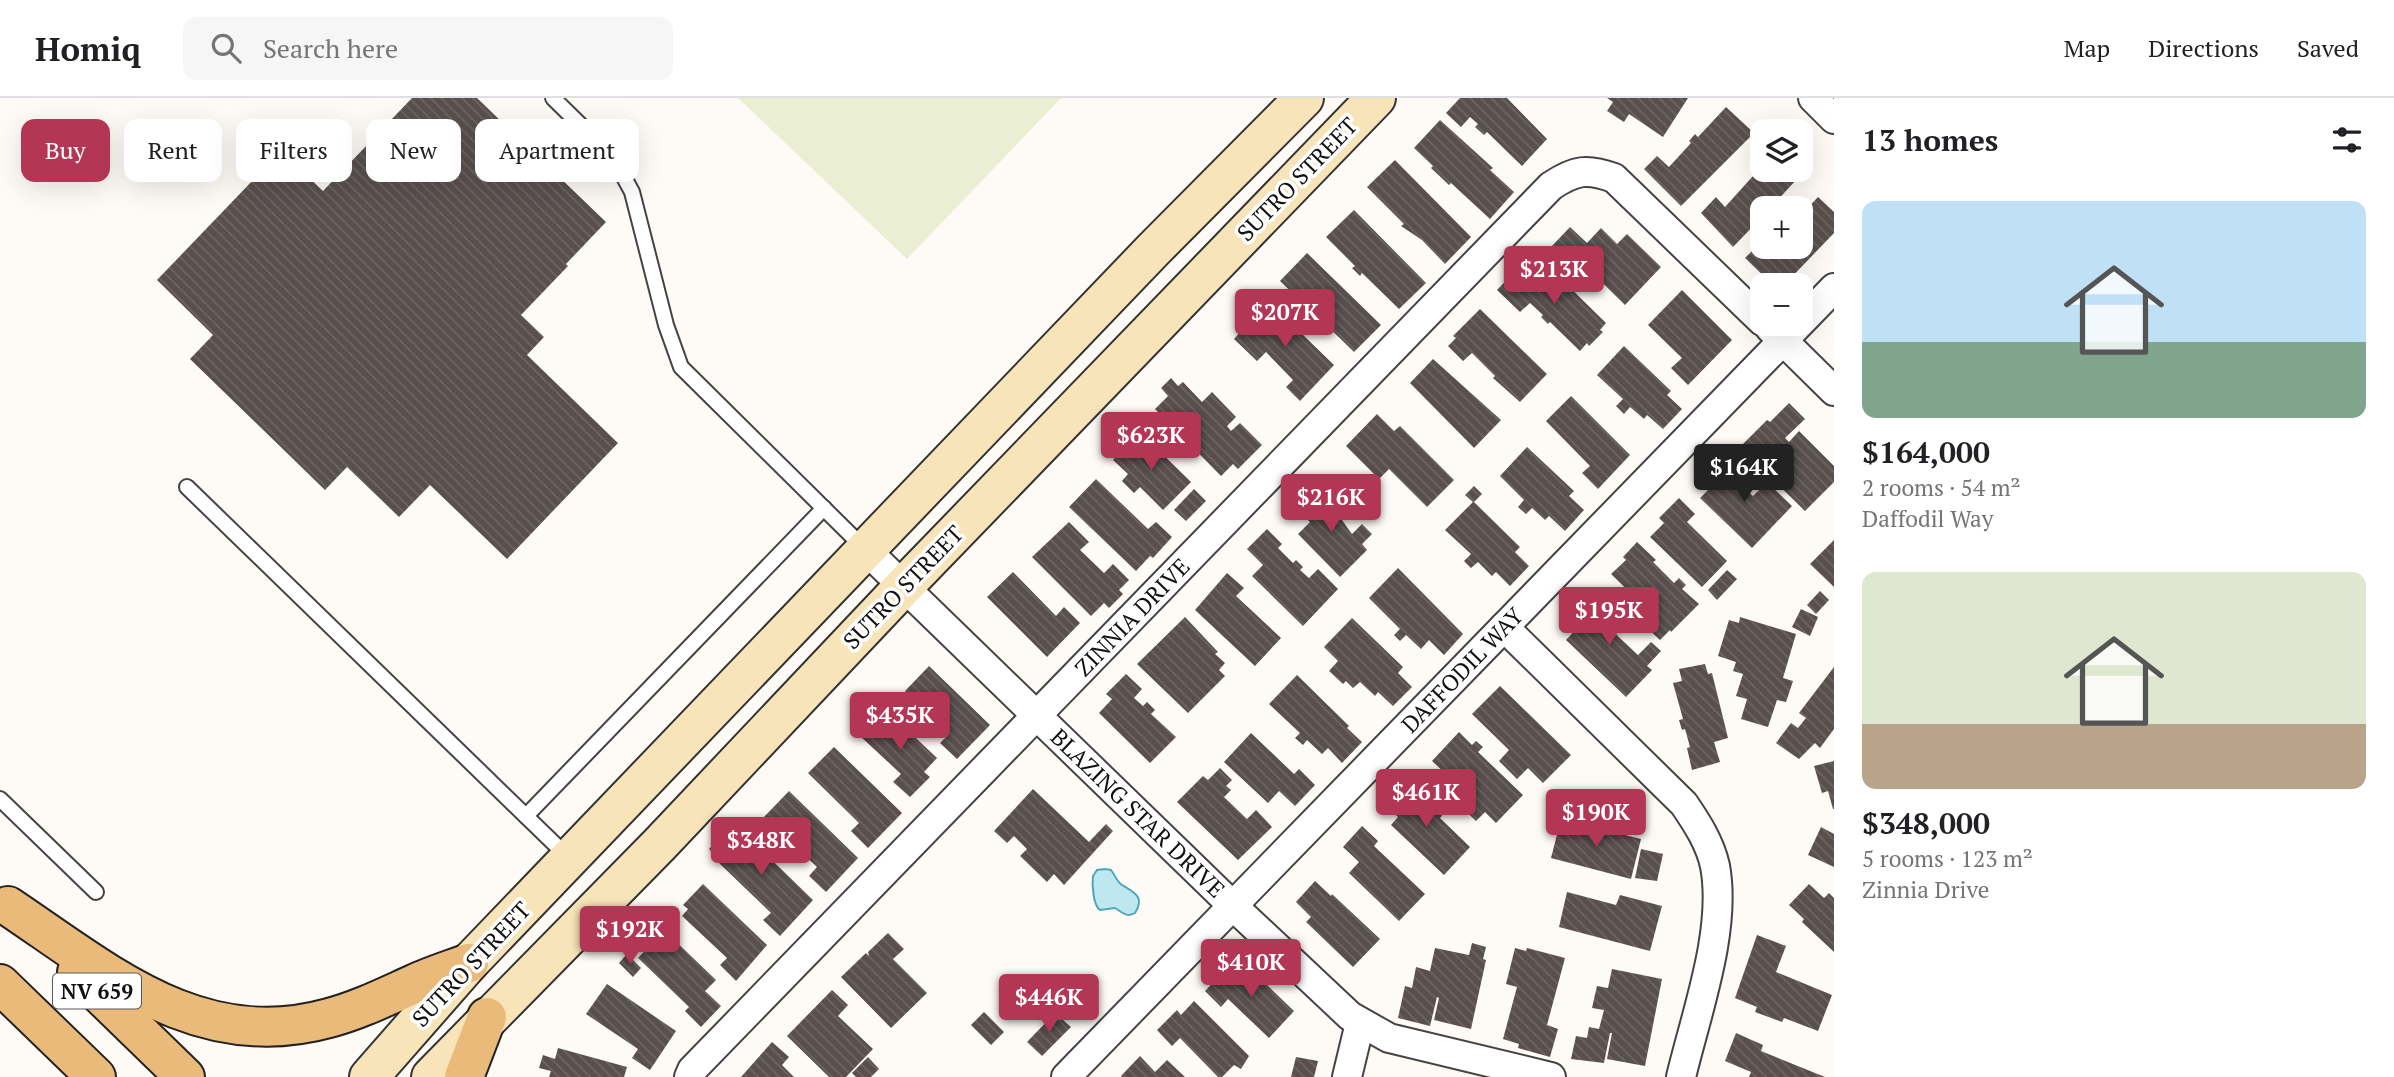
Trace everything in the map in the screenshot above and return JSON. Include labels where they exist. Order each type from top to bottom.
[{"type":"main road","name":"SUTRO STREET","points":[[369,1077],[469,963],[1153,250],[1304,98]]},
{"type":"main road","name":"SUTRO STREET","points":[[430,1077],[600,906],[903,587],[1376,98]]},
{"type":"main road","points":[[570,859],[576,882],[600,906]]},
{"type":"main road","points":[[4,902],[149,998],[196,1017],[239,1026],[281,1025],[326,1019],[372,1004],[469,963]]},
{"type":"main road","name":"NV 659","points":[[4,902],[186,1077]]},
{"type":"main road","points":[[4,989],[60,1077]]},
{"type":"main road","name":"NV 659","points":[[4,989],[96,1077]]},
{"type":"main road","points":[[464,1077],[487,1017]]},
{"type":"street","points":[[1813,98],[1834,119]]},
{"type":"street","name":"ZINNIA DRIVE","points":[[689,1077],[692,1070],[1551,186],[1567,175],[1586,171],[1614,177],[1750,298]]},
{"type":"street","name":"DAFFODIL WAY","points":[[1813,303],[1834,288]]},
{"type":"street","name":"DAFFODIL WAY","points":[[1066,1077],[1504,627],[1773,336]]},
{"type":"street","points":[[1790,336],[1834,391]]},
{"type":"street","name":"BLAZING STAR DRIVE","points":[[866,550],[1233,906],[1360,1023],[1402,1042],[1551,1077]]},
{"type":"street","points":[[1504,627],[1684,804],[1703,834],[1715,864],[1719,901],[1716,935],[1681,1077]]},
{"type":"street","points":[[1348,1077],[1360,1023]]},
{"type":"lane","points":[[553,98],[613,157],[632,192],[666,325],[681,367],[866,550]]},
{"type":"lane","points":[[187,486],[570,859]]},
{"type":"lane","points":[[526,816],[824,508]]},
{"type":"lane","points":[[0,799],[96,892]]},
{"type":"green space","points":[[738,98],[1061,98],[907,259]]},
{"type":"water","points":[[1097,870],[1111,870],[1120,884],[1137,896],[1139,903],[1135,913],[1127,915],[1115,908],[1100,910],[1093,894],[1093,876]]},
{"type":"building","points":[[412,98],[477,98],[499,119],[475,119],[475,182],[564,182],[606,222],[521,315],[544,337],[527,355],[618,443],[507,559],[430,485],[399,517],[347,467],[325,490],[190,359],[213,335],[157,280],[251,182],[314,182],[323,191],[332,182],[352,182],[352,161],[366,146],[366,182],[461,182],[461,119],[392,119]]},
{"type":"building","points":[[1460,98],[1507,98],[1547,139],[1522,166],[1487,132],[1484,135],[1475,127],[1478,124],[1470,117],[1461,127],[1446,113]]},
{"type":"building","points":[[1607,98],[1688,98],[1663,137],[1629,114],[1624,122],[1607,111],[1613,102]]},
{"type":"building","points":[[1726,107],[1750,129],[1750,137],[1681,206],[1644,169],[1657,156],[1669,167],[1691,143],[1689,141],[1695,134],[1698,137]]},
{"type":"building","points":[[1440,120],[1493,168],[1490,170],[1514,192],[1490,219],[1451,183],[1449,185],[1414,148]]},
{"type":"building","points":[[1395,160],[1471,237],[1445,264],[1422,240],[1401,226],[1404,224],[1367,187]]},
{"type":"building","points":[[1750,179],[1750,182],[1794,182],[1781,196],[1750,196],[1750,229],[1733,247],[1701,213],[1716,197],[1725,207]]},
{"type":"building","points":[[1818,197],[1834,212],[1834,233],[1813,255],[1813,202]]},
{"type":"building","points":[[1354,210],[1426,283],[1399,309],[1362,273],[1360,276],[1352,268],[1355,266],[1326,237]]},
{"type":"building","points":[[1570,227],[1587,243],[1601,228],[1617,244],[1627,234],[1661,267],[1625,305],[1574,255],[1566,263],[1550,248]]},
{"type":"building","points":[[1307,253],[1381,325],[1354,352],[1317,316],[1314,318],[1306,310],[1308,308],[1280,281]]},
{"type":"building","points":[[1750,253],[1750,259],[1809,259],[1796,273],[1761,273],[1745,258]]},
{"type":"building","points":[[1522,264],[1544,285],[1556,274],[1606,323],[1600,330],[1603,332],[1589,346],[1587,343],[1580,351],[1550,322],[1548,324],[1530,303],[1520,312],[1497,290]]},
{"type":"building","points":[[1682,290],[1732,340],[1688,385],[1671,368],[1682,358],[1648,325]]},
{"type":"building","points":[[1268,301],[1334,365],[1300,401],[1286,387],[1293,380],[1266,352],[1257,361],[1234,339]]},
{"type":"building","points":[[1480,309],[1547,374],[1520,402],[1493,378],[1495,376],[1472,353],[1463,361],[1448,346],[1456,338],[1453,336]]},
{"type":"building","points":[[1624,346],[1671,391],[1667,395],[1682,409],[1663,429],[1647,415],[1644,419],[1630,407],[1624,414],[1616,406],[1623,399],[1597,375]]},
{"type":"building","points":[[1433,359],[1501,420],[1474,448],[1410,383]]},
{"type":"building","points":[[1171,378],[1178,386],[1183,382],[1202,402],[1212,392],[1236,417],[1227,426],[1231,431],[1240,423],[1262,445],[1238,469],[1233,464],[1221,476],[1155,409],[1168,396],[1161,388]]},
{"type":"building","points":[[1571,396],[1630,455],[1598,489],[1582,473],[1590,466],[1546,421]]},
{"type":"building","points":[[1789,403],[1805,419],[1785,438],[1789,442],[1799,431],[1834,466],[1834,482],[1805,511],[1740,447]]},
{"type":"building","points":[[1377,414],[1394,431],[1400,426],[1454,480],[1427,507],[1389,469],[1379,479],[1346,446]]},
{"type":"building","points":[[1140,432],[1191,482],[1163,510],[1140,487],[1134,493],[1122,481],[1128,474],[1113,460]]},
{"type":"building","points":[[1527,447],[1574,491],[1569,496],[1584,510],[1565,531],[1549,516],[1545,520],[1532,508],[1526,514],[1518,507],[1524,500],[1500,476]]},
{"type":"building","points":[[1728,458],[1745,473],[1737,481],[1753,496],[1767,482],[1792,506],[1752,548],[1700,498],[1714,484],[1709,478]]},
{"type":"building","points":[[1096,479],[1148,529],[1156,522],[1172,537],[1153,558],[1150,556],[1136,571],[1069,507]]},
{"type":"building","points":[[1474,486],[1482,494],[1474,502],[1520,547],[1515,552],[1529,566],[1510,586],[1496,572],[1492,576],[1478,562],[1471,568],[1464,561],[1471,554],[1445,530],[1473,502],[1465,495]]},
{"type":"building","points":[[1314,487],[1330,503],[1326,507],[1337,518],[1339,516],[1352,534],[1362,524],[1372,534],[1362,544],[1367,550],[1340,577],[1298,534],[1310,522],[1294,506]]},
{"type":"building","points":[[1194,489],[1206,501],[1186,521],[1174,510]]},
{"type":"building","points":[[1679,498],[1695,514],[1687,522],[1727,561],[1702,587],[1650,537],[1664,523],[1659,518]]},
{"type":"building","points":[[1069,522],[1089,542],[1080,550],[1104,573],[1113,564],[1129,580],[1119,590],[1123,594],[1109,608],[1104,603],[1091,616],[1032,557]]},
{"type":"building","points":[[1267,529],[1282,544],[1278,548],[1293,563],[1296,560],[1303,567],[1300,570],[1309,578],[1318,569],[1338,589],[1303,626],[1252,576],[1263,565],[1247,549]]},
{"type":"building","points":[[1834,540],[1834,587],[1810,564]]},
{"type":"building","points":[[1637,542],[1674,583],[1679,578],[1686,585],[1682,589],[1699,604],[1660,640],[1649,630],[1658,620],[1611,574],[1626,560],[1623,557]]},
{"type":"building","points":[[1398,568],[1463,634],[1444,655],[1429,640],[1421,649],[1406,635],[1400,641],[1394,635],[1400,629],[1369,598]]},
{"type":"building","points":[[1727,570],[1737,579],[1717,600],[1708,590]]},
{"type":"building","points":[[1013,572],[1056,616],[1064,607],[1080,623],[1047,657],[987,597]]},
{"type":"building","points":[[1227,573],[1244,588],[1236,596],[1281,638],[1255,666],[1195,610]]},
{"type":"building","points":[[1820,591],[1829,600],[1816,614],[1807,605]]},
{"type":"building","points":[[1594,593],[1619,616],[1608,627],[1638,655],[1651,642],[1661,651],[1647,666],[1652,670],[1626,697],[1566,640],[1580,625],[1571,617]]},
{"type":"building","points":[[1801,609],[1818,617],[1810,636],[1792,627]]},
{"type":"building","points":[[1185,617],[1225,663],[1219,670],[1225,676],[1188,713],[1137,664]]},
{"type":"building","points":[[1740,617],[1796,634],[1783,678],[1793,681],[1786,702],[1777,700],[1768,727],[1741,719],[1747,699],[1736,696],[1743,674],[1733,671],[1736,662],[1718,656],[1729,620],[1739,623]]},
{"type":"building","points":[[1352,618],[1403,667],[1398,673],[1412,687],[1393,706],[1378,692],[1375,696],[1360,682],[1353,688],[1346,681],[1343,684],[1329,671],[1338,661],[1324,647]]},
{"type":"building","points":[[1705,664],[1708,674],[1712,673],[1728,738],[1714,742],[1720,762],[1692,770],[1687,748],[1690,747],[1685,729],[1682,730],[1679,720],[1683,719],[1673,683],[1682,681],[1679,669]]},
{"type":"building","points":[[929,666],[990,725],[957,759],[940,743],[949,734],[905,691]]},
{"type":"building","points":[[1834,667],[1834,729],[1820,748],[1815,743],[1799,759],[1776,743],[1791,723],[1798,728],[1806,718],[1799,713]]},
{"type":"building","points":[[1126,674],[1142,689],[1134,698],[1143,706],[1147,702],[1155,710],[1151,714],[1176,737],[1150,763],[1099,713],[1112,699],[1106,694]]},
{"type":"building","points":[[1297,675],[1362,742],[1342,763],[1328,748],[1322,754],[1307,740],[1303,745],[1295,738],[1300,733],[1269,704]]},
{"type":"building","points":[[1500,686],[1571,755],[1543,783],[1528,768],[1517,779],[1499,761],[1509,750],[1472,714]]},
{"type":"building","points":[[885,709],[937,758],[924,772],[930,777],[910,797],[893,782],[901,774],[860,736]]},
{"type":"building","points":[[1459,732],[1472,745],[1476,741],[1483,747],[1478,752],[1523,795],[1496,823],[1485,812],[1476,821],[1439,785],[1448,776],[1432,761]]},
{"type":"building","points":[[1251,733],[1294,774],[1299,769],[1315,785],[1295,806],[1279,791],[1268,803],[1224,762]]},
{"type":"building","points":[[834,747],[902,813],[868,848],[851,831],[859,823],[808,773]]},
{"type":"building","points":[[1834,761],[1833,809],[1828,791],[1822,793],[1814,766]]},
{"type":"building","points":[[1220,768],[1232,780],[1226,786],[1231,790],[1224,797],[1247,819],[1256,810],[1272,827],[1238,860],[1177,802],[1203,776],[1208,780]]},
{"type":"building","points":[[1403,783],[1433,811],[1438,805],[1445,812],[1440,818],[1470,847],[1444,875],[1391,825],[1398,817],[1384,803]]},
{"type":"building","points":[[1033,789],[1089,842],[1106,824],[1113,831],[1064,885],[1054,874],[1047,882],[1020,856],[1027,849],[1014,836],[1007,843],[994,831]]},
{"type":"building","points":[[789,791],[858,858],[826,892],[809,876],[817,867],[764,817]]},
{"type":"building","points":[[738,819],[750,830],[746,835],[813,900],[780,936],[763,920],[771,913],[718,862],[720,860],[709,849]]},
{"type":"building","points":[[1561,819],[1641,839],[1631,879],[1551,858]]},
{"type":"building","points":[[1362,826],[1378,841],[1374,846],[1425,894],[1399,921],[1349,873],[1359,862],[1343,847]]},
{"type":"building","points":[[1821,827],[1834,834],[1834,867],[1808,855]]},
{"type":"building","points":[[1641,849],[1663,854],[1657,881],[1635,878]]},
{"type":"building","points":[[1315,881],[1380,939],[1353,967],[1306,922],[1311,917],[1296,902]]},
{"type":"building","points":[[703,884],[767,945],[736,981],[720,965],[727,958],[682,916],[688,909],[683,905]]},
{"type":"building","points":[[1809,884],[1824,898],[1829,893],[1834,898],[1834,952],[1802,922],[1804,919],[1789,905]]},
{"type":"building","points":[[1567,892],[1616,905],[1620,895],[1662,906],[1650,951],[1559,927]]},
{"type":"building","points":[[664,930],[716,980],[705,991],[721,1006],[701,1027],[685,1011],[689,1007],[638,958]]},
{"type":"building","points":[[888,933],[904,949],[893,959],[927,993],[891,1028],[841,977],[866,953],[869,956],[868,952]]},
{"type":"building","points":[[1757,935],[1786,946],[1776,972],[1832,995],[1818,1031],[1784,1018],[1782,1022],[1755,1012],[1757,1007],[1735,998]]},
{"type":"building","points":[[1472,943],[1486,947],[1483,959],[1486,960],[1471,1029],[1434,1020],[1439,998],[1437,997],[1430,1026],[1398,1018],[1405,986],[1412,988],[1416,967],[1430,971],[1435,948],[1469,955]]},
{"type":"building","points":[[1515,948],[1526,951],[1527,948],[1565,958],[1547,1025],[1558,1029],[1550,1057],[1518,1048],[1519,1044],[1503,1039],[1517,987],[1506,984]]},
{"type":"building","points":[[627,954],[641,968],[633,977],[619,963]]},
{"type":"building","points":[[1243,962],[1294,1011],[1269,1038],[1228,999],[1221,1007],[1205,991],[1225,970],[1230,975]]},
{"type":"building","points":[[1612,969],[1662,979],[1645,1066],[1607,1059],[1612,1033],[1604,1063],[1571,1059],[1576,1036],[1587,1038],[1589,1027],[1599,1029],[1604,1010],[1592,1008],[1597,986],[1608,988]]},
{"type":"building","points":[[607,984],[676,1031],[650,1070],[632,1058],[638,1049],[586,1014]]},
{"type":"building","points":[[832,990],[848,1005],[838,1016],[873,1049],[846,1077],[829,1077],[787,1036]]},
{"type":"building","points":[[1194,1001],[1249,1056],[1241,1069],[1234,1065],[1222,1077],[1218,1077],[1180,1038],[1172,1046],[1157,1030],[1177,1010],[1181,1015]]},
{"type":"building","points":[[984,1012],[1004,1032],[991,1045],[971,1025]]},
{"type":"building","points":[[1055,1013],[1071,1027],[1042,1056],[1027,1042]]},
{"type":"building","points":[[1736,1033],[1763,1045],[1761,1051],[1825,1077],[1749,1077],[1751,1072],[1725,1061]]},
{"type":"building","points":[[772,1042],[789,1057],[782,1065],[794,1077],[741,1077]]},
{"type":"building","points":[[558,1048],[627,1067],[624,1077],[549,1077],[551,1071],[539,1068],[543,1055],[555,1059]]},
{"type":"building","points":[[1140,1056],[1155,1072],[1167,1060],[1185,1077],[1122,1077]]},
{"type":"building","points":[[868,1057],[879,1069],[871,1077],[856,1077],[852,1073]]},
{"type":"building","points":[[1296,1057],[1318,1061],[1314,1077],[1291,1077]]}]
